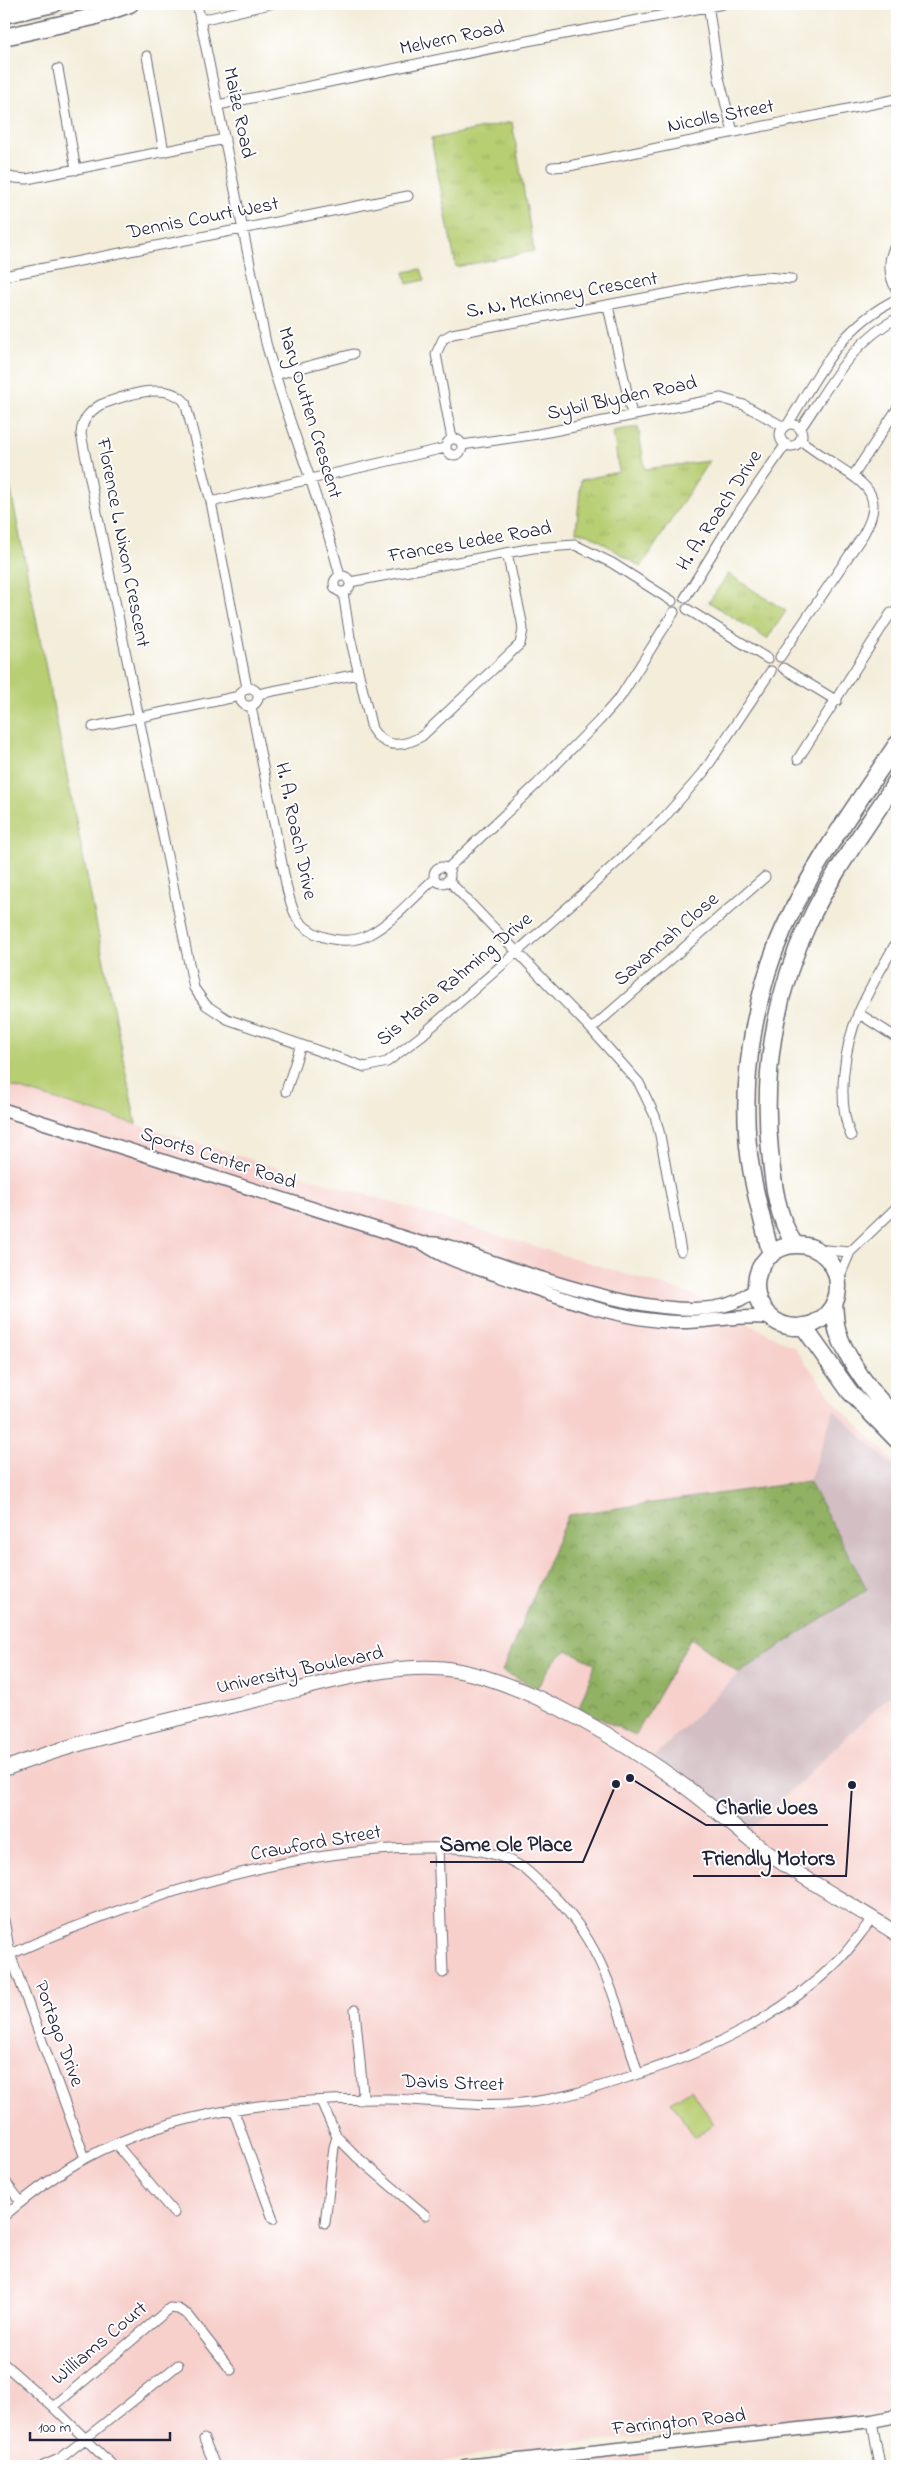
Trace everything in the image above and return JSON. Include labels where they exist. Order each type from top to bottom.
[{"type":"highway","points":[[4,15],[54,4]]},
{"type":"highway","points":[[4,37],[93,17],[130,4]]},
{"type":"highway","points":[[770,1255],[754,1186],[746,1119],[747,1077],[760,1001],[784,928],[825,853],[897,744]]},
{"type":"highway","points":[[795,1245],[784,1228],[780,1214],[772,1179],[768,1135],[768,1072],[781,999],[793,959],[810,920],[842,864],[897,780]]},
{"type":"highway","points":[[834,1303],[820,1319],[803,1326],[785,1325],[771,1318],[760,1304],[756,1287],[759,1270],[770,1255],[783,1248],[795,1245],[814,1249],[830,1263],[838,1283],[834,1303],[838,1332],[847,1352],[875,1394],[897,1418]]},
{"type":"highway","points":[[803,1326],[850,1392],[897,1440]]},
{"type":"main road","name":"Sports Center Road","points":[[4,1110],[422,1243],[444,1245],[643,1306],[688,1309],[717,1308],[741,1299],[756,1287]]},
{"type":"main road","name":"Sports Center Road","points":[[422,1243],[438,1254],[612,1312],[676,1322],[747,1316],[771,1318]]},
{"type":"main road","name":"University Boulevard","points":[[4,1769],[79,1744],[348,1677],[421,1668],[457,1670],[510,1686],[624,1745],[688,1789],[738,1831],[773,1857],[897,1934]]},
{"type":"main road","name":"Farrington Road","points":[[465,2466],[872,2421],[897,2416]]},
{"type":"street","name":"Maize Road","points":[[197,4],[244,229]]},
{"type":"street","points":[[201,20],[270,4]]},
{"type":"street","name":"Melvern Road","points":[[218,105],[526,41],[708,5],[723,4]]},
{"type":"street","points":[[708,5],[720,78],[733,132]]},
{"type":"street","points":[[147,56],[164,152]]},
{"type":"street","points":[[58,69],[76,170]]},
{"type":"street","name":"Nicolls Street","points":[[552,167],[569,166],[897,99]]},
{"type":"street","points":[[4,175],[27,179],[225,139]]},
{"type":"street","name":"Dennis Court West","points":[[4,276],[408,196]]},
{"type":"street","name":"Mary Outten Crescent","points":[[244,229],[275,375],[309,479],[326,523],[340,576]]},
{"type":"street","points":[[897,243],[892,252],[890,269],[897,291]]},
{"type":"street","name":"S. N. McKinney Crescent","points":[[452,438],[436,352],[443,339],[465,331],[608,306],[745,279],[766,277],[791,279]]},
{"type":"street","points":[[800,440],[793,445],[786,444],[780,436],[843,338],[874,312],[897,299]]},
{"type":"street","points":[[608,306],[632,415]]},
{"type":"street","points":[[800,440],[800,429],[843,363],[876,332],[897,318]]},
{"type":"street","points":[[275,375],[353,354]]},
{"type":"street","name":"Florence L. Nixon Crescent","points":[[139,717],[84,450],[82,427],[88,415],[100,405],[162,390],[179,395],[188,410],[211,502],[247,688]]},
{"type":"street","name":"Sybil Blyden Road","points":[[211,502],[446,448],[448,453],[458,454],[462,445],[538,434],[721,398],[739,402],[786,426]]},
{"type":"street","points":[[853,476],[897,409]]},
{"type":"street","points":[[786,426],[793,424],[800,429]]},
{"type":"street","points":[[446,448],[447,442],[452,438],[462,445]]},
{"type":"street","points":[[780,657],[863,535],[872,519],[874,500],[867,486],[800,440]]},
{"type":"street","name":"H. A. Roach Drive","points":[[685,598],[730,523],[786,444]]},
{"type":"street","name":"Frances Ledee Road","points":[[350,582],[507,553],[558,545],[575,545],[612,563],[672,601]]},
{"type":"street","points":[[343,592],[358,674],[372,729],[380,739],[388,743],[403,744],[422,736],[520,644],[524,630],[507,553]]},
{"type":"street","points":[[340,576],[347,578],[350,582],[348,589],[343,592],[337,591],[334,585],[335,580],[340,576]]},
{"type":"street","points":[[679,596],[685,598],[688,603],[687,609],[682,613],[674,612],[671,607],[672,601],[679,596]]},
{"type":"street","points":[[687,609],[768,659]]},
{"type":"street","points":[[448,880],[441,883],[434,879],[434,873],[438,868],[447,869],[537,784],[604,715],[621,696],[674,612]]},
{"type":"street","points":[[798,759],[837,701],[891,613]]},
{"type":"street","points":[[775,656],[780,657],[784,662],[783,668],[778,672],[771,671],[767,664],[768,659],[775,656]]},
{"type":"street","points":[[783,668],[837,701]]},
{"type":"street","name":"Sis Maria Rahming Drive","points":[[139,717],[194,988],[206,1005],[227,1019],[365,1067],[388,1062],[438,1022],[630,852],[684,797],[703,773],[771,671]]},
{"type":"street","points":[[258,694],[358,674]]},
{"type":"street","points":[[247,688],[255,690],[258,694],[257,702],[251,706],[243,704],[240,696],[242,691],[247,688]]},
{"type":"street","points":[[93,727],[240,696]]},
{"type":"street","name":"H. A. Roach Drive","points":[[251,706],[286,889],[290,903],[300,922],[314,933],[328,938],[342,940],[362,938],[379,929],[434,879]]},
{"type":"street","points":[[447,869],[450,873],[448,880]]},
{"type":"street","name":"Savannah Close","points":[[591,1029],[765,877]]},
{"type":"street","points":[[448,880],[591,1029],[639,1083],[655,1116],[681,1251]]},
{"type":"street","points":[[851,1136],[845,1113],[844,1084],[849,1048],[858,1013],[897,941]]},
{"type":"street","points":[[858,1013],[897,1038]]},
{"type":"street","points":[[286,1091],[301,1045]]},
{"type":"street","points":[[838,1283],[850,1252],[897,1207]]},
{"type":"street","points":[[814,1249],[850,1252]]},
{"type":"street","points":[[438,1848],[444,1973]]},
{"type":"street","name":"Crawford Street","points":[[7,1955],[91,1920],[169,1894],[270,1866],[347,1852],[438,1848],[469,1849],[499,1856],[522,1867],[553,1894],[572,1916],[593,1945],[604,1969],[638,2074]]},
{"type":"street","name":"Davis Street","points":[[4,2216],[85,2158],[116,2144],[176,2122],[233,2109],[321,2101],[394,2099],[483,2105],[521,2104],[564,2095],[638,2074],[719,2044],[788,2004],[841,1958],[873,1918]]},
{"type":"street","name":"Portago Drive","points":[[4,1920],[7,1955],[85,2158]]},
{"type":"street","points":[[356,2010],[363,2093],[360,2100]]},
{"type":"street","points":[[321,2101],[337,2137],[357,2158],[425,2215]]},
{"type":"street","points":[[233,2109],[273,2219]]},
{"type":"street","points":[[325,2222],[334,2147],[337,2137]]},
{"type":"street","points":[[116,2144],[174,2213]]},
{"type":"street","points":[[4,2180],[21,2202]]},
{"type":"street","name":"Williams Court","points":[[53,2407],[170,2308],[178,2309],[188,2315],[231,2370]]},
{"type":"street","points":[[4,2364],[53,2407],[113,2466]]},
{"type":"street","points":[[43,2466],[61,2458],[178,2365]]},
{"type":"street","points":[[872,2421],[880,2466]]},
{"type":"street","points":[[204,2439],[215,2466]]},
{"type":"shaded area","points":[[4,1084],[691,1294],[794,1347],[838,1406],[897,1464],[897,2408],[878,2414],[492,2452],[431,2466],[4,2466]]},
{"type":"shaded area","points":[[834,1410],[897,1470],[897,1688],[749,1831],[652,1759],[739,1673],[867,1589],[809,1481]]},
{"type":"shaded area","points":[[649,2453],[649,2466],[549,2466],[549,2465]]},
{"type":"green space","points":[[512,122],[534,251],[456,267],[431,139]]},
{"type":"green space","points":[[421,269],[425,280],[407,284],[404,272]]},
{"type":"green space","points":[[638,427],[645,469],[709,461],[641,567],[589,534],[576,532],[581,480],[619,472],[613,431]]},
{"type":"green space","points":[[4,456],[136,1124],[4,1084]]},
{"type":"green space","points":[[728,574],[786,611],[767,639],[709,602]]},
{"type":"green space","points":[[809,1481],[867,1589],[739,1673],[691,1638],[635,1736],[579,1708],[595,1664],[567,1650],[554,1661],[537,1688],[502,1671],[568,1515]]},
{"type":"green space","points":[[691,2089],[714,2124],[695,2137],[671,2102]]},
{"type":"place","name":"Charlie Joes","points":[[630,1778]]},
{"type":"place","name":"Same Ole Place","points":[[616,1784]]},
{"type":"place","name":"Friendly Motors","points":[[852,1785]]}]
